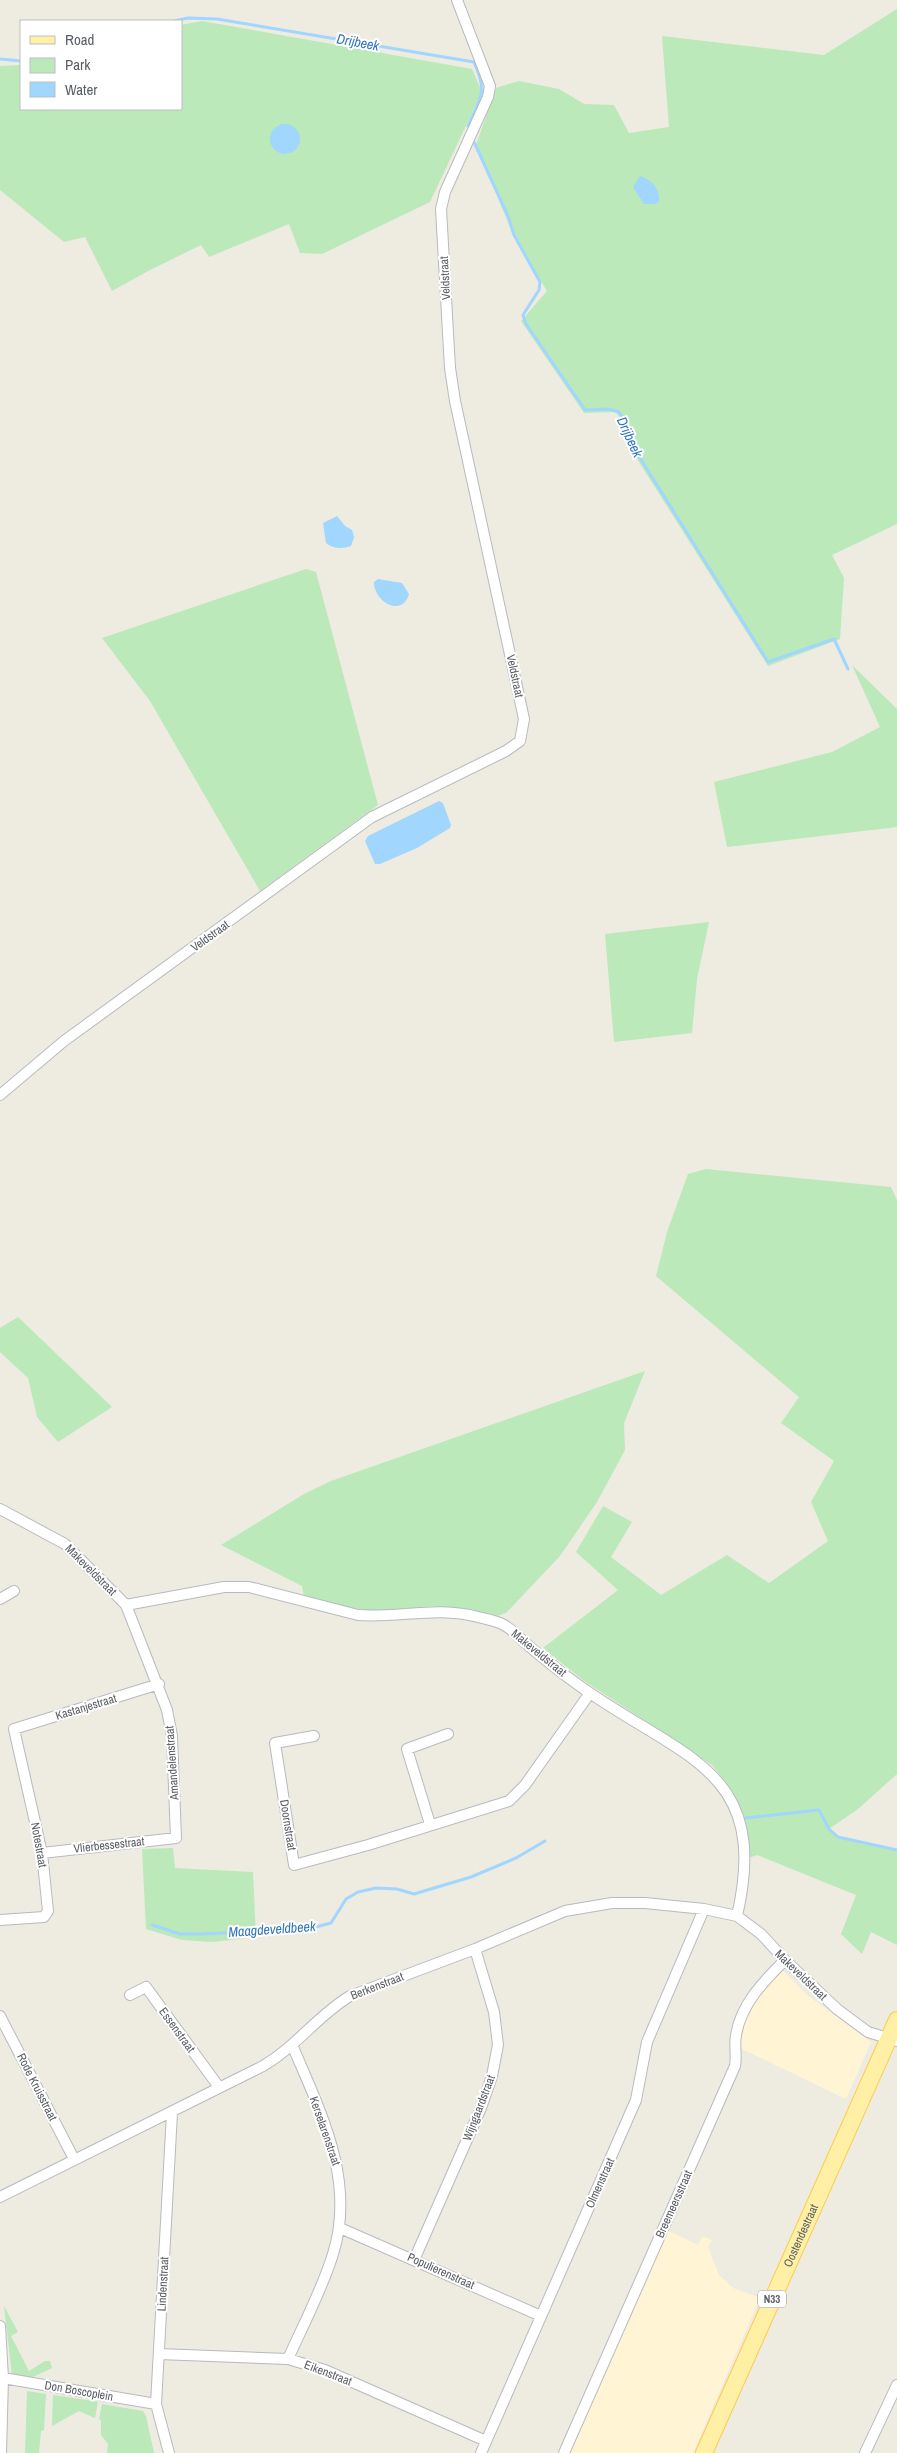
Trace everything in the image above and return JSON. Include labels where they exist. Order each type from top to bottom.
[{"type":"main road","name":"Oostendestraat","points":[[704,2453],[893,2039],[897,2020]]},
{"type":"street","name":"Veldstraat","points":[[0,1095],[64,1041],[372,817],[506,751],[520,741],[524,719],[455,401],[450,368],[442,209],[445,192],[488,97],[490,86],[457,0]]},
{"type":"street","name":"Makeveldstraat","points":[[0,1509],[65,1544],[126,1605],[224,1587],[249,1587],[358,1615],[376,1616],[432,1611],[478,1617],[504,1625],[590,1693],[672,1744],[707,1769],[723,1787],[735,1805],[743,1832],[743,1891],[737,1916],[761,1934],[836,2009],[868,2032],[893,2039]]},
{"type":"street","points":[[0,1599],[14,1591]]},
{"type":"street","name":"Amandelenstraat","points":[[126,1605],[168,1710],[172,1736],[176,1838]]},
{"type":"street","name":"Kastanjestraat","points":[[14,1729],[158,1684]]},
{"type":"street","name":"Doornstraat","points":[[314,1736],[275,1743],[294,1865],[368,1845],[430,1824],[510,1801],[525,1785],[590,1693]]},
{"type":"street","name":"Notestraat","points":[[0,1920],[44,1917],[48,1911],[42,1853],[14,1729]]},
{"type":"street","points":[[430,1824],[407,1749],[448,1734]]},
{"type":"street","name":"Vlierbessestraat","points":[[42,1853],[176,1838]]},
{"type":"street","name":"Berkenstraat","points":[[0,2197],[263,2066],[292,2047],[334,2006],[350,1996],[475,1949],[565,1911],[620,1903],[645,1903],[704,1909],[737,1916]]},
{"type":"street","name":"Olmenstraat","points":[[481,2453],[636,2100],[647,2042],[704,1909]]},
{"type":"street","name":"Wijngaardstraat","points":[[414,2260],[481,2108],[492,2076],[498,2044],[494,2012],[475,1949]]},
{"type":"street","name":"Breemeersstraat","points":[[564,2453],[735,2066],[735,2038],[751,1998],[758,1987],[785,1960]]},
{"type":"street","name":"Essenstraat","points":[[130,1995],[146,1987],[219,2087]]},
{"type":"street","name":"Rode Kruisstraat","points":[[0,2016],[74,2159]]},
{"type":"street","name":"Kerselarenstraat","points":[[288,2359],[333,2255],[340,2228],[340,2181],[335,2154],[319,2107],[292,2047]]},
{"type":"street","name":"Lindenstraat","points":[[169,2453],[156,2404],[172,2113]]},
{"type":"street","name":"Populierenstraat","points":[[340,2228],[542,2316]]},
{"type":"street","points":[[0,2326],[3,2378],[0,2453]]},
{"type":"street","name":"Eikenstraat","points":[[159,2354],[288,2359],[325,2370],[486,2441]]},
{"type":"street","name":"Don Boscoplein","points":[[3,2378],[156,2404]]},
{"type":"street","points":[[865,2453],[897,2385]]},
{"type":"shaded area","points":[[783,1971],[807,1995],[871,2042],[846,2099],[742,2049],[738,2038],[761,1989]]},
{"type":"shaded area","points":[[667,2230],[698,2245],[702,2236],[712,2240],[708,2247],[719,2275],[733,2288],[760,2298],[693,2453],[567,2453]]},
{"type":"green space","points":[[897,9],[897,524],[832,555],[844,578],[840,639],[768,666],[639,462],[632,450],[627,429],[616,412],[584,413],[521,321],[547,291],[514,237],[476,145],[496,88],[519,81],[559,89],[584,104],[614,105],[629,133],[669,127],[662,36],[824,55]]},
{"type":"green space","points":[[202,21],[472,69],[482,92],[430,202],[322,254],[300,253],[289,224],[209,257],[201,245],[112,291],[85,237],[64,242],[0,190],[0,66],[20,65],[20,110],[182,110],[182,25]]},
{"type":"green space","points":[[306,569],[316,572],[378,805],[260,891],[150,701],[102,638]]},
{"type":"green space","points":[[852,665],[897,709],[897,827],[727,847],[714,782],[832,752],[880,727]]},
{"type":"green space","points":[[709,922],[697,979],[692,1033],[614,1042],[605,934]]},
{"type":"green space","points":[[706,1169],[891,1187],[897,1200],[897,1774],[858,1809],[829,1829],[838,1837],[897,1850],[897,1945],[871,1932],[862,1954],[841,1934],[856,1895],[757,1855],[748,1858],[745,1818],[726,1782],[712,1765],[583,1680],[543,1648],[618,1590],[576,1552],[603,1506],[632,1522],[611,1557],[661,1595],[727,1555],[769,1583],[828,1541],[811,1502],[834,1461],[781,1423],[799,1397],[656,1276],[667,1232],[688,1174]]},
{"type":"green space","points":[[18,1317],[112,1407],[58,1442],[37,1417],[28,1378],[0,1352],[0,1328]]},
{"type":"green space","points":[[645,1371],[624,1423],[625,1450],[597,1502],[560,1556],[506,1613],[494,1617],[435,1606],[374,1611],[344,1607],[304,1597],[302,1586],[221,1545],[304,1494],[331,1481]]},
{"type":"green space","points":[[173,1848],[175,1868],[253,1872],[256,1937],[212,1942],[182,1940],[146,1929],[142,1849]]},
{"type":"green space","points":[[4,2306],[18,2332],[11,2336],[29,2371],[45,2361],[50,2361],[52,2368],[33,2377],[12,2375]]},
{"type":"green space","points":[[27,2391],[46,2394],[44,2430],[41,2431],[39,2453],[25,2453]]},
{"type":"green space","points":[[53,2395],[121,2405],[98,2402],[95,2418],[79,2411],[52,2426]]},
{"type":"green space","points":[[102,2404],[143,2411],[146,2416],[154,2453],[107,2453],[108,2444],[101,2435],[101,2420],[99,2419]]},
{"type":"water","points":[[285,124],[296,128],[300,139],[296,150],[285,154],[274,150],[270,139],[274,128]]},
{"type":"water","points":[[640,176],[652,182],[657,188],[659,201],[656,204],[644,204],[633,187]]},
{"type":"water","points":[[337,516],[345,526],[352,530],[354,537],[351,546],[338,548],[326,543],[323,523]]},
{"type":"water","points":[[378,579],[402,583],[409,594],[405,601],[401,605],[395,606],[383,601],[375,589],[374,582]]},
{"type":"water","points":[[439,801],[443,803],[451,825],[450,828],[417,848],[380,864],[375,864],[365,841],[368,836]]},
{"type":"waterway","name":"Drijbeek","points":[[179,20],[188,18],[217,19],[474,62],[482,88],[479,101],[468,126]]},
{"type":"waterway","name":"Drijbeek","points":[[0,59],[20,61]]},
{"type":"waterway","name":"Drijbeek","points":[[474,142],[508,216],[514,235],[540,282],[539,290],[523,315],[526,324],[585,410],[608,409],[619,412],[629,428],[635,450],[768,662],[834,639],[848,669]]},
{"type":"waterway","name":"Maagdeveldbeek","points":[[745,1818],[819,1810],[829,1829],[838,1837],[897,1850]]},
{"type":"waterway","name":"Maagdeveldbeek","points":[[152,1925],[180,1934],[308,1929],[331,1923],[346,1899],[358,1892],[376,1888],[397,1889],[414,1894],[471,1877],[516,1858],[545,1841]]}]
